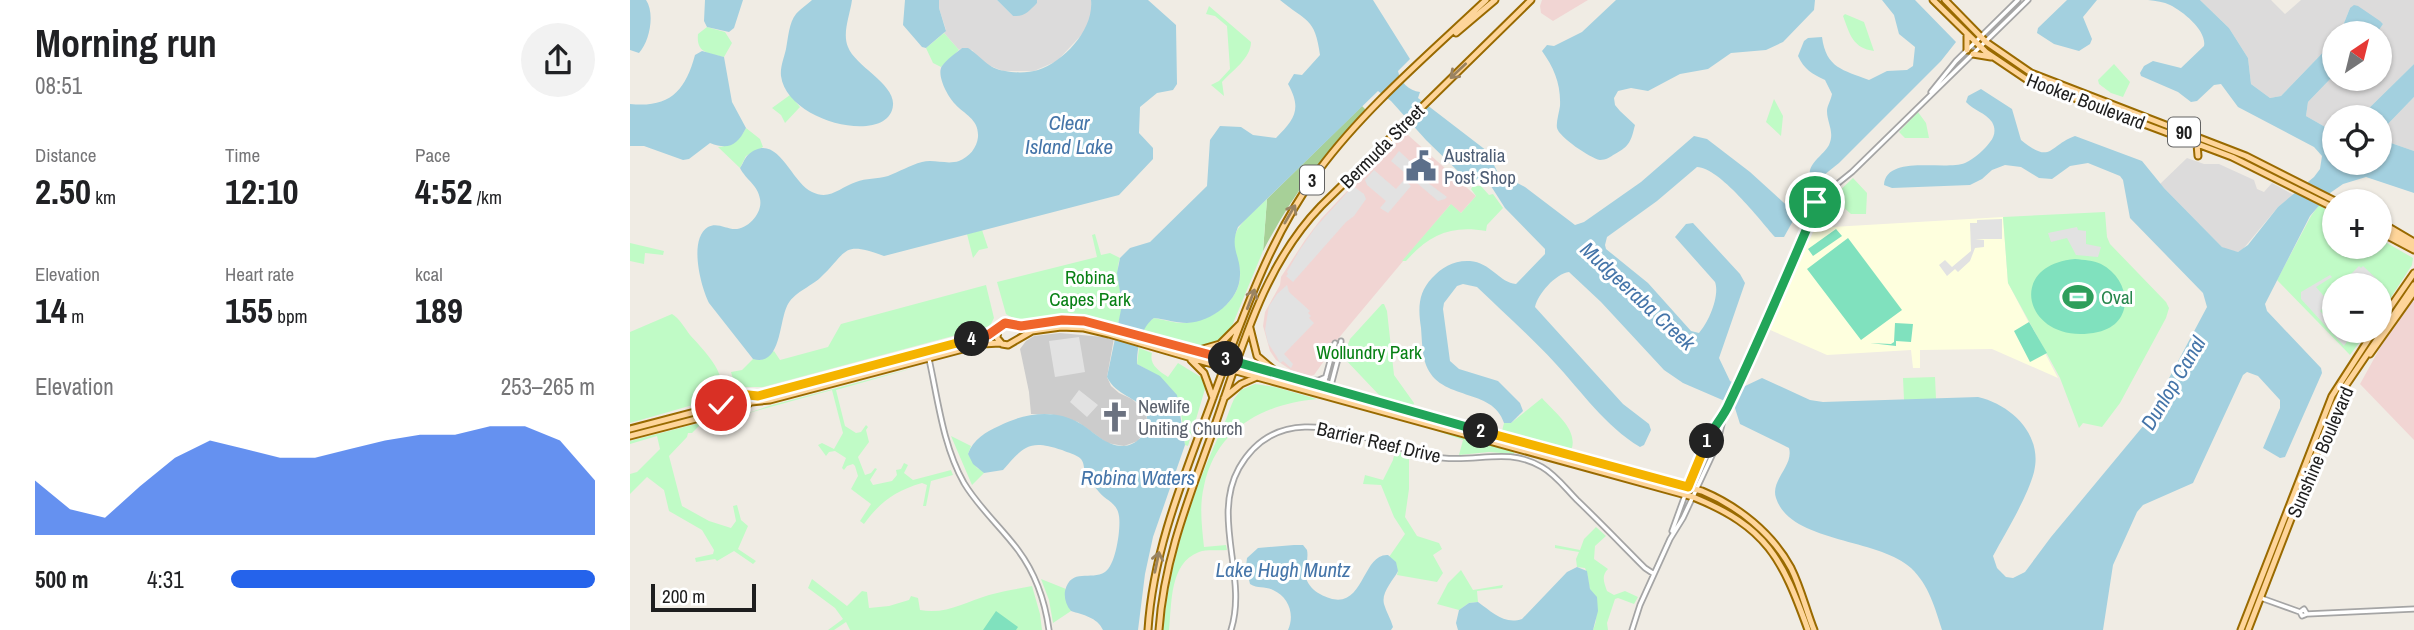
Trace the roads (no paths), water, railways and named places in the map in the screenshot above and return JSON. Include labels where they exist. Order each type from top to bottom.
[{"type":"main road","name":"Bermuda Street","points":[[1148,630],[1152,590],[1162,541],[1227,359],[1264,265],[1297,202],[1345,138],[1486,0]]},
{"type":"main road","points":[[1434,49],[1495,0]]},
{"type":"main road","name":"Hooker Boulevard","points":[[1933,0],[1991,57],[2019,76],[2300,186]]},
{"type":"main road","name":"Hooker Boulevard","points":[[1945,0],[1983,39],[2008,59],[2039,77],[2233,150],[2322,198]]},
{"type":"main road","name":"Bermuda Street","points":[[1159,630],[1164,584],[1175,537],[1237,362],[1274,269],[1298,232],[1321,206],[1529,1]]},
{"type":"main road","points":[[1967,34],[1970,52],[1991,57]]},
{"type":"main road","points":[[2197,144],[2198,156],[2206,148]]},
{"type":"main road","points":[[2392,233],[2413,248]]},
{"type":"main road","points":[[2392,235],[2413,248]]},
{"type":"main road","points":[[2392,305],[2414,273]]},
{"type":"main road","name":"Sunshine Boulevard","points":[[2248,630],[2335,405],[2414,285]]},
{"type":"main road","points":[[2362,361],[2374,350],[2414,292]]},
{"type":"main road","points":[[630,436],[707,416],[736,414],[751,402],[770,400],[928,355],[988,335],[1005,323],[1015,326],[1062,320],[1084,321],[1687,490],[1697,489],[1716,497],[1757,525],[1775,545],[1790,568],[1814,630]]},
{"type":"main road","points":[[1196,351],[1220,344],[1241,323]]},
{"type":"main road","points":[[1015,326],[1019,332],[1018,339]]},
{"type":"main road","points":[[630,429],[710,408],[726,394],[758,396],[982,344],[1012,345],[1032,331],[1060,327],[1110,330]]},
{"type":"main road","points":[[998,328],[996,335],[1001,343]]},
{"type":"main road","points":[[1250,328],[1258,356],[1279,374]]},
{"type":"main road","points":[[1147,340],[1187,357],[1234,371],[1328,390]]},
{"type":"main road","name":"Sunshine Boulevard","points":[[2241,630],[2332,396],[2342,376],[2365,343]]},
{"type":"main road","points":[[1187,357],[1205,373],[1213,398]]},
{"type":"main road","points":[[1224,398],[1241,384],[1256,377]]},
{"type":"main road","points":[[737,394],[743,401],[743,408]]},
{"type":"main road","points":[[721,401],[726,414]]},
{"type":"main road","points":[[1687,490],[1693,497],[1730,513],[1763,540],[1785,570],[1808,630]]},
{"type":"street","points":[[1826,193],[1852,172],[1925,100],[2018,0]]},
{"type":"street","points":[[1983,39],[2028,0]]},
{"type":"street","points":[[1821,190],[1826,193],[1827,202],[1817,204],[1814,194],[1821,190]]},
{"type":"street","points":[[1670,538],[1717,445],[1724,416],[1817,204]]},
{"type":"street","points":[[1338,342],[1336,367],[1328,390],[1327,373],[1338,342]]},
{"type":"street","points":[[928,355],[947,438],[957,468],[971,493],[1019,551],[1030,570],[1044,602],[1049,630]]},
{"type":"street","points":[[1301,380],[1321,380],[1336,367]]},
{"type":"street","points":[[1632,630],[1713,428],[1724,416]]},
{"type":"street","name":"Barrier Reef Drive","points":[[1231,630],[1236,601],[1228,509],[1233,482],[1242,464],[1259,445],[1274,435],[1300,427],[1328,428],[1442,458],[1502,455],[1532,463],[1544,468],[1555,478],[1654,574]]},
{"type":"street","points":[[2255,595],[2300,612],[2304,610],[2307,614],[2414,609]]},
{"type":"water","points":[[630,0],[646,0],[649,6],[651,19],[648,34],[639,53],[630,50]]},
{"type":"water","points":[[705,0],[743,0],[734,28],[729,32],[707,27],[704,21]]},
{"type":"water","points":[[812,0],[852,0],[846,42],[852,54],[881,82],[892,97],[893,105],[888,117],[875,124],[838,124],[818,117],[801,106],[787,92],[781,73],[790,26],[796,14]]},
{"type":"water","points":[[905,0],[939,0],[946,31],[926,48],[922,47],[903,25]]},
{"type":"water","points":[[997,0],[1037,0],[1037,3],[1024,14],[1013,16]]},
{"type":"water","name":"Clear Island Lake","points":[[1091,0],[1148,0],[1176,25],[1177,84],[1173,90],[1157,93],[1140,107],[1139,133],[1153,148],[1153,159],[1119,195],[884,256],[860,249],[846,251],[820,278],[790,301],[784,313],[778,342],[769,356],[762,360],[753,359],[709,303],[700,275],[697,252],[702,233],[708,227],[715,225],[740,228],[757,215],[759,194],[740,168],[748,155],[758,149],[775,153],[804,187],[824,195],[860,181],[888,176],[922,162],[959,161],[974,148],[978,131],[974,122],[946,91],[941,75],[944,63],[962,48],[968,48],[999,70],[1030,72],[1048,66],[1067,52],[1083,33],[1091,11]]},
{"type":"water","points":[[1280,0],[1373,0],[1410,59],[1398,71],[1406,85],[1420,92],[1418,98],[1487,151],[1498,173],[1525,187],[1575,225],[1584,222],[1641,182],[1694,136],[1707,139],[1750,172],[1793,211],[1794,219],[1784,237],[1775,237],[1728,185],[1717,176],[1697,167],[1657,201],[1607,237],[1606,249],[1648,283],[1691,331],[1699,333],[1713,308],[1716,287],[1715,282],[1675,237],[1686,224],[1693,223],[1740,274],[1745,283],[1719,358],[1730,381],[1743,387],[1762,378],[1810,400],[1823,402],[1978,397],[2013,414],[2029,434],[2036,458],[2026,493],[1993,556],[1997,568],[2006,577],[2013,578],[2025,572],[2144,425],[2207,307],[2203,293],[2130,218],[2120,176],[2088,163],[2070,166],[2052,179],[2039,178],[2021,167],[2005,165],[1992,170],[1970,185],[1892,188],[1884,185],[1887,175],[1895,170],[1918,165],[1965,163],[1985,148],[1994,135],[1993,125],[1986,116],[1966,102],[1968,96],[1981,89],[2012,109],[2021,140],[2039,151],[2050,151],[2075,136],[2142,161],[2164,188],[2222,247],[2238,252],[2248,245],[2278,207],[2314,177],[2320,169],[2322,156],[2322,175],[2392,175],[2392,143],[2414,151],[2414,193],[2366,177],[2336,189],[2322,189],[2322,202],[2310,216],[2265,304],[2267,311],[2321,368],[2322,373],[2285,457],[2280,458],[2263,448],[2280,408],[2280,400],[2258,376],[2247,372],[2243,375],[2193,483],[2143,505],[2137,512],[2113,565],[2103,630],[1942,630],[1927,589],[1911,568],[1897,558],[1816,532],[1798,524],[1785,513],[1775,491],[1790,455],[1789,448],[1740,424],[1734,405],[1683,383],[1664,370],[1569,272],[1558,276],[1548,285],[1535,307],[1623,404],[1649,424],[1651,430],[1644,445],[1640,447],[1627,439],[1605,419],[1546,353],[1477,287],[1463,284],[1457,286],[1444,303],[1450,361],[1459,369],[1498,381],[1520,403],[1523,411],[1511,423],[1504,423],[1498,412],[1489,404],[1443,385],[1433,377],[1424,356],[1419,314],[1422,295],[1432,278],[1449,265],[1470,261],[1483,265],[1510,283],[1516,284],[1545,254],[1545,249],[1505,208],[1489,183],[1485,180],[1466,179],[1391,101],[1378,91],[1238,227],[1235,246],[1240,275],[1239,284],[1230,301],[1214,314],[1196,322],[1183,323],[1154,318],[1143,332],[1137,364],[1160,376],[1177,395],[1185,445],[1153,537],[1138,630],[1103,630],[1093,619],[1071,611],[1065,599],[1065,591],[1072,579],[1100,574],[1109,568],[1118,537],[1118,511],[1090,481],[1081,459],[1062,450],[1034,445],[1022,450],[1003,470],[984,473],[973,464],[968,454],[977,440],[989,431],[1029,415],[1050,414],[1071,419],[1117,445],[1129,445],[1143,435],[1147,424],[1145,412],[1107,377],[1122,305],[1117,273],[1120,258],[1130,248],[1150,242],[1207,186],[1210,140],[1220,126],[1241,127],[1253,135],[1276,138],[1288,125],[1294,113],[1295,100],[1288,84],[1294,74],[1302,75],[1320,55],[1315,33],[1303,17]]},
{"type":"water","points":[[1616,0],[1815,0],[1814,10],[1783,42],[1766,50],[1731,53],[1708,69],[1680,74],[1648,91],[1631,88],[1618,91],[1614,98],[1615,105],[1635,125],[1634,131],[1624,148],[1600,160],[1575,147],[1559,132],[1558,83],[1542,51],[1547,45],[1554,46],[1582,32]]},
{"type":"water","points":[[1882,0],[1915,0],[1956,42],[1941,61],[1839,163],[1819,179],[1811,178],[1812,165],[1831,140],[1827,111],[1832,94],[1825,80],[1809,71],[1798,56],[1804,41],[1822,37],[1832,62],[1869,80],[1887,71],[1907,70],[1913,66],[1915,47],[1899,34],[1894,15]]},
{"type":"water","points":[[2067,0],[2097,0],[2083,17],[2092,39],[2090,44],[2079,51],[2054,44],[2037,33],[2038,28]]},
{"type":"water","points":[[2148,0],[2200,0],[2229,28],[2248,58],[2251,84],[2270,98],[2281,96],[2322,53],[2322,87],[2308,102],[2306,116],[2322,125],[2322,156],[2314,147],[2238,107],[2221,84],[2214,85],[2197,101],[2191,102],[2178,92],[2141,76],[2144,66],[2153,61],[2181,68],[2204,46],[2202,34],[2188,17],[2168,4]]},
{"type":"water","points":[[2358,6],[2380,21],[2345,21],[2350,8]]},
{"type":"water","points":[[702,51],[724,57],[732,102],[746,128],[739,139],[727,146],[710,143],[689,159],[683,160],[644,146],[630,146],[630,104],[655,103],[673,95],[686,79],[695,55]]},
{"type":"water","points":[[2414,64],[2414,97],[2392,120],[2392,105],[2372,105],[2386,91],[2392,91],[2392,86]]},
{"type":"water","name":"Lake Hugh Muntz","points":[[1303,545],[1307,550],[1306,574],[1310,585],[1318,593],[1335,599],[1346,598],[1354,592],[1379,557],[1388,555],[1396,562],[1398,571],[1386,591],[1384,600],[1393,627],[1391,630],[1288,630],[1291,613],[1287,602],[1273,590],[1250,584],[1246,567],[1247,558],[1258,548]]},
{"type":"water","points":[[1577,567],[1587,571],[1590,589],[1597,597],[1598,611],[1593,630],[1458,630],[1456,623],[1459,610],[1469,603],[1478,602],[1504,619],[1522,619],[1567,572]]},
{"type":"place","name":"Australia Post Shop","points":[[1421,166]]},
{"type":"place","name":"Oval","points":[[2078,297]]},
{"type":"place","name":"Newlife Uniting Church","points":[[1115,417]]},
{"type":"park label","name":"Robina Capes Park","points":[[1090,288]]},
{"type":"park label","name":"Wollundry Park","points":[[1369,352]]},
{"type":"water label","name":"Mudgeeraba Creek","points":[[1638,296]]},
{"type":"water label","name":"Dunlop Canal","points":[[2173,383]]},
{"type":"water label","name":"Robina Waters","points":[[1138,477]]}]
